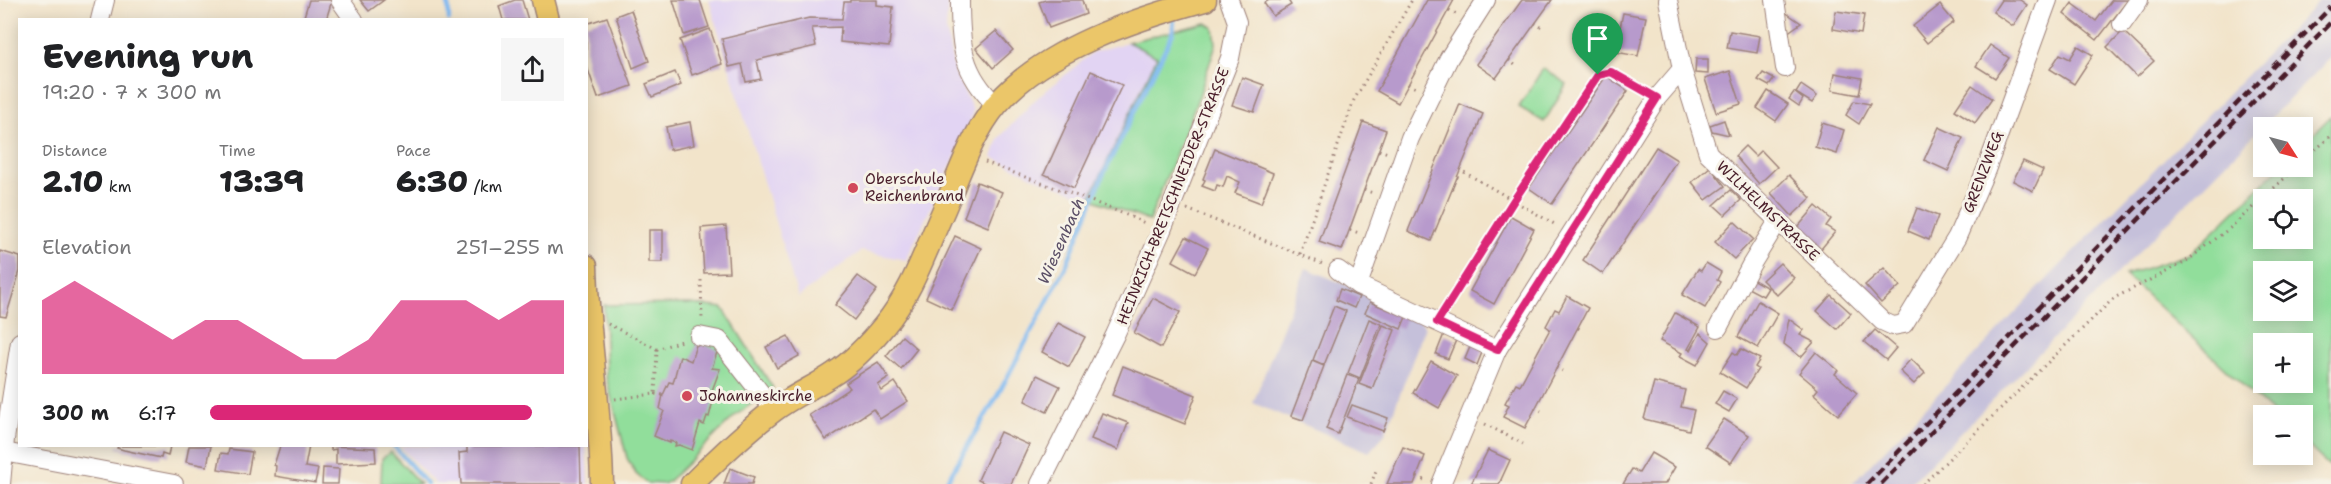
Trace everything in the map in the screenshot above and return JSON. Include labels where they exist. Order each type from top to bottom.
[{"type":"main road","points":[[543,0],[548,18]]},
{"type":"main road","points":[[692,484],[774,410],[836,373],[857,355],[896,310],[911,283],[979,130],[996,105],[1015,87],[1073,48],[1115,29],[1199,2]]},
{"type":"main road","points":[[588,313],[602,458],[602,484]]},
{"type":"main road","points":[[602,458],[619,484]]},
{"type":"street","points":[[100,18],[105,0]]},
{"type":"street","points":[[340,0],[353,18]]},
{"type":"street","points":[[960,0],[960,36],[965,61],[978,85],[996,105]]},
{"type":"street","name":"HEINRICH-BRETSCHNEIDER-STRASSE","points":[[1040,484],[1115,335],[1162,230],[1230,58],[1237,22],[1229,0]]},
{"type":"street","points":[[1358,285],[1410,138],[1449,58],[1486,0]]},
{"type":"street","name":"WILHELMSTRASSE","points":[[1668,0],[1682,69],[1708,153],[1882,321],[1893,326]]},
{"type":"street","points":[[1775,0],[1785,68]]},
{"type":"street","name":"GRENZWEG","points":[[1893,326],[1904,324],[1957,237],[1986,170],[2048,0]]},
{"type":"street","points":[[2122,24],[2139,0]]},
{"type":"street","points":[[1441,484],[1497,350],[1657,98],[1682,69]]},
{"type":"street","points":[[1718,328],[1751,265],[1778,221]]},
{"type":"street","points":[[1338,270],[1358,285],[1497,350]]},
{"type":"street","points":[[699,336],[719,340],[774,410]]},
{"type":"street","points":[[1,484],[18,356]]},
{"type":"street","points":[[4,452],[174,484]]},
{"type":"path","points":[[1300,254],[1354,100],[1412,0]]},
{"type":"path","points":[[1535,23],[1541,27]]},
{"type":"path","points":[[1509,60],[1515,65]]},
{"type":"path","points":[[1437,322],[1514,200],[1598,75],[1611,72],[1657,98]]},
{"type":"path","points":[[2313,152],[2331,136]]},
{"type":"path","points":[[968,156],[1103,204],[1162,230]]},
{"type":"path","points":[[1464,172],[1570,234]]},
{"type":"path","points":[[1457,177],[1462,179]]},
{"type":"path","points":[[1923,484],[2114,298],[2184,263],[2230,228],[2286,177]]},
{"type":"path","points":[[1173,203],[1338,270]]},
{"type":"path","points":[[1439,219],[1444,222]]},
{"type":"path","points":[[588,313],[657,349],[699,336],[702,317],[701,280]]},
{"type":"path","points":[[1578,328],[1583,331]]},
{"type":"path","points":[[655,394],[657,349]]},
{"type":"path","points":[[1556,368],[1562,371]]},
{"type":"path","points":[[596,402],[655,394],[663,395]]},
{"type":"path","points":[[1535,408],[1540,411]]},
{"type":"path","points":[[1470,417],[1523,444]]},
{"type":"path","points":[[1371,484],[1377,468]]},
{"type":"path","points":[[1500,481],[1505,483]]},
{"type":"shaded area","name":"Oberschule Reichenbrand","points":[[709,0],[948,0],[946,29],[954,70],[973,110],[970,125],[906,260],[861,251],[798,297]]},
{"type":"shaded area","points":[[2320,0],[2331,0],[2331,57],[2272,117],[2253,117],[2253,136],[1910,484],[1852,484],[2053,273]]},
{"type":"shaded area","points":[[1128,42],[1157,57],[1090,198],[1038,179],[992,157],[1000,137],[1035,100],[1093,52]]},
{"type":"shaded area","points":[[1306,268],[1413,313],[1425,327],[1385,434],[1369,452],[1253,403]]},
{"type":"shaded area","points":[[401,447],[586,447],[588,484],[435,484]]},
{"type":"green space","points":[[1206,23],[1214,28],[1216,44],[1199,96],[1149,221],[1090,198],[1157,57],[1128,42]]},
{"type":"green space","points":[[1543,68],[1567,84],[1544,122],[1519,107]]},
{"type":"green space","points":[[2331,116],[2331,468],[2313,451],[2313,405],[2264,405],[2125,275],[2190,254],[2253,193],[2253,249],[2313,249],[2313,189],[2257,189],[2270,177],[2313,177],[2313,134]]},
{"type":"green space","points":[[691,304],[723,308],[773,388],[735,416],[669,481],[664,484],[647,483],[636,474],[627,458],[606,377],[604,305]]},
{"type":"green space","points":[[391,452],[420,484],[381,484],[382,458]]},
{"type":"building","points":[[309,0],[332,0],[327,18],[304,18]]},
{"type":"building","points":[[360,0],[384,0],[369,11]]},
{"type":"building","points":[[522,0],[527,18],[502,18],[499,6]]},
{"type":"building","points":[[673,0],[700,0],[709,27],[684,35]]},
{"type":"building","points":[[850,0],[877,0],[877,5],[893,7],[889,47],[840,42],[841,27],[812,28],[816,46],[757,60],[761,79],[746,82],[742,64],[729,67],[722,39],[809,18],[842,19],[844,2],[850,2]]},
{"type":"building","points":[[1082,0],[1086,14],[1049,28],[1039,2]]},
{"type":"building","points":[[1269,0],[1288,0],[1291,5],[1273,16],[1264,3]]},
{"type":"building","points":[[1427,0],[1454,0],[1398,103],[1377,91]]},
{"type":"building","points":[[1522,0],[1552,0],[1496,78],[1476,64]]},
{"type":"building","points":[[2001,0],[2020,0],[2027,5],[2013,26],[1993,12]]},
{"type":"building","points":[[2112,0],[2128,0],[2097,40],[2064,14],[2072,3],[2096,21]]},
{"type":"building","points":[[1940,5],[1954,22],[1927,43],[1913,26]]},
{"type":"building","points":[[631,10],[649,61],[633,68],[616,16]]},
{"type":"building","points":[[1836,11],[1864,15],[1861,34],[1833,29]]},
{"type":"building","points":[[1785,12],[1801,23],[1787,33]]},
{"type":"building","points":[[1623,13],[1646,17],[1638,56],[1615,52]]},
{"type":"building","points":[[607,17],[632,86],[598,98],[588,70],[588,23]]},
{"type":"building","points":[[710,29],[722,64],[692,75],[680,40]]},
{"type":"building","points":[[996,31],[1013,50],[993,68],[976,48]]},
{"type":"building","points":[[1730,31],[1760,36],[1757,53],[1727,48]]},
{"type":"building","points":[[2123,31],[2154,61],[2137,77],[2107,47]]},
{"type":"building","points":[[1990,45],[2009,58],[1995,78],[1976,66]]},
{"type":"building","points":[[2078,46],[2093,55],[2074,84],[2050,69],[2060,54],[2070,59]]},
{"type":"building","points":[[1696,59],[1708,59],[1708,74],[1695,73]]},
{"type":"building","points":[[1091,71],[1122,85],[1074,188],[1044,174]]},
{"type":"building","points":[[1730,71],[1741,104],[1716,112],[1705,79]]},
{"type":"building","points":[[675,72],[681,85],[652,97],[646,84]]},
{"type":"building","points":[[1763,73],[1774,79],[1769,86],[1758,80]]},
{"type":"building","points":[[1835,73],[1862,78],[1859,95],[1832,90]]},
{"type":"building","points":[[1606,76],[1628,91],[1552,204],[1529,188]]},
{"type":"building","points":[[1242,77],[1264,85],[1254,112],[1232,105]]},
{"type":"building","points":[[1801,85],[1817,96],[1812,103],[1796,93]]},
{"type":"building","points":[[1972,85],[1992,99],[1975,123],[1955,110]]},
{"type":"building","points":[[1768,91],[1788,104],[1776,121],[1757,108]]},
{"type":"building","points":[[1794,92],[1803,99],[1799,106],[1789,99]]},
{"type":"building","points":[[1854,101],[1870,104],[1859,124],[1846,115]]},
{"type":"building","points":[[1460,104],[1483,114],[1431,241],[1408,231]]},
{"type":"building","points":[[1724,120],[1729,135],[1712,131],[1710,125]]},
{"type":"building","points":[[690,122],[694,145],[670,150],[666,127]]},
{"type":"building","points":[[1363,122],[1386,130],[1342,250],[1319,242]]},
{"type":"building","points":[[1822,123],[1844,130],[1837,154],[1815,147]]},
{"type":"building","points":[[1939,127],[1963,138],[1948,171],[1924,160]]},
{"type":"building","points":[[1745,146],[1755,156],[1761,150],[1777,167],[1759,184],[1735,156]]},
{"type":"building","points":[[1656,147],[1677,160],[1603,274],[1583,260]]},
{"type":"building","points":[[1215,149],[1273,173],[1261,203],[1235,193],[1240,182],[1227,176],[1223,187],[1217,185],[1215,191],[1202,186]]},
{"type":"building","points":[[2023,161],[2043,170],[2033,191],[2013,181]]},
{"type":"building","points":[[1710,167],[1725,186],[1706,200],[1692,182]]},
{"type":"building","points":[[1789,175],[1811,198],[1792,216],[1771,193]]},
{"type":"building","points":[[977,182],[1002,192],[988,227],[964,217]]},
{"type":"building","points":[[1731,190],[1741,200],[1725,215],[1714,205]]},
{"type":"building","points":[[1816,206],[1831,219],[1826,226],[1835,232],[1821,249],[1797,228]]},
{"type":"building","points":[[1917,208],[1938,216],[1929,240],[1908,231]]},
{"type":"building","points":[[1511,216],[1534,229],[1494,304],[1470,291]]},
{"type":"building","points":[[1734,221],[1753,239],[1734,259],[1715,242]]},
{"type":"building","points":[[726,226],[729,272],[704,273],[701,228]]},
{"type":"building","points":[[649,230],[663,230],[663,262],[649,262]]},
{"type":"building","points":[[955,236],[981,248],[952,310],[926,298]]},
{"type":"building","points":[[1186,237],[1208,248],[1195,273],[1173,261]]},
{"type":"building","points":[[0,251],[18,256],[18,278],[6,317],[0,316]]},
{"type":"building","points":[[1706,263],[1721,272],[1717,280],[1720,282],[1705,308],[1682,295],[1698,269],[1701,271]]},
{"type":"building","points":[[1780,263],[1794,278],[1777,295],[1762,280]]},
{"type":"building","points":[[1884,268],[1900,286],[1881,303],[1865,285]]},
{"type":"building","points":[[858,276],[877,290],[854,320],[835,305]]},
{"type":"building","points":[[1750,278],[1768,288],[1763,296],[1746,287]]},
{"type":"building","points":[[1340,289],[1359,297],[1354,308],[1336,300]]},
{"type":"building","points":[[1831,295],[1851,313],[1837,329],[1817,311]]},
{"type":"building","points":[[1567,296],[1588,308],[1525,428],[1503,417],[1509,405],[1505,403],[1516,383],[1520,385],[1550,329],[1546,326],[1555,309],[1559,311]]},
{"type":"building","points":[[1153,298],[1180,312],[1161,348],[1134,333]]},
{"type":"building","points":[[1758,301],[1778,313],[1758,348],[1738,337]]},
{"type":"building","points":[[1370,302],[1406,317],[1401,329],[1365,313]]},
{"type":"building","points":[[1334,306],[1346,311],[1324,365],[1313,360]]},
{"type":"building","points":[[1675,313],[1700,327],[1688,349],[1691,350],[1700,333],[1710,342],[1697,365],[1680,356],[1682,353],[1660,341]]},
{"type":"building","points":[[1369,319],[1381,324],[1360,378],[1348,373]]},
{"type":"building","points":[[1789,319],[1804,330],[1800,335],[1814,342],[1801,357],[1784,344]]},
{"type":"building","points":[[1058,323],[1085,337],[1069,367],[1042,352]]},
{"type":"building","points":[[1383,325],[1395,330],[1372,389],[1359,384]]},
{"type":"building","points":[[1875,330],[1896,348],[1886,360],[1864,342]]},
{"type":"building","points":[[1444,334],[1456,340],[1448,359],[1436,354]]},
{"type":"building","points":[[788,336],[799,356],[777,368],[766,347]]},
{"type":"building","points":[[902,336],[917,349],[901,369],[886,356]]},
{"type":"building","points":[[1473,340],[1485,345],[1477,365],[1465,359]]},
{"type":"building","name":"Johanneskirche","points":[[697,342],[718,349],[712,368],[720,369],[710,396],[714,397],[709,417],[707,416],[704,425],[700,423],[692,450],[679,445],[675,446],[676,443],[670,441],[670,443],[654,436],[664,411],[660,409],[663,395],[669,382],[673,383],[680,356],[691,361]]},
{"type":"building","points":[[1741,349],[1760,359],[1755,367],[1758,369],[1746,388],[1720,372],[1733,352],[1737,355]]},
{"type":"building","points":[[1816,352],[1838,370],[1835,374],[1857,393],[1838,415],[1814,394],[1818,389],[1799,373]]},
{"type":"building","points":[[1911,359],[1925,373],[1914,384],[1900,371]]},
{"type":"building","points":[[1312,361],[1324,366],[1303,420],[1291,416]]},
{"type":"building","points":[[1431,361],[1457,376],[1439,408],[1413,393]]},
{"type":"building","points":[[878,362],[889,378],[878,385],[882,391],[895,382],[908,401],[880,419],[873,409],[826,440],[809,415],[850,388],[846,383]]},
{"type":"building","points":[[1123,366],[1196,395],[1185,424],[1112,395]]},
{"type":"building","points":[[1037,375],[1060,386],[1047,412],[1025,401]]},
{"type":"building","points":[[1347,375],[1359,379],[1338,434],[1326,429]]},
{"type":"building","points":[[1654,382],[1685,390],[1681,407],[1694,410],[1689,430],[1644,419]]},
{"type":"building","points":[[1723,391],[1737,399],[1729,412],[1715,404]]},
{"type":"building","points":[[1352,405],[1388,418],[1383,431],[1347,417]]},
{"type":"building","points":[[1102,413],[1128,423],[1118,450],[1091,439]]},
{"type":"building","points":[[1724,419],[1749,435],[1731,463],[1705,446]]},
{"type":"building","points":[[1000,432],[1029,445],[1011,484],[986,484],[978,480]]},
{"type":"building","points":[[170,447],[168,456],[162,454],[161,458],[117,448]]},
{"type":"building","points":[[189,447],[211,447],[207,466],[186,462]]},
{"type":"building","points":[[280,447],[309,447],[305,467],[318,469],[315,483],[275,476],[276,466],[274,465]]},
{"type":"building","points":[[331,447],[375,448],[376,462],[336,464],[336,449],[331,450]]},
{"type":"building","points":[[467,447],[580,447],[581,484],[461,484],[459,453],[467,452]]},
{"type":"building","points":[[1403,447],[1425,456],[1414,484],[1387,484]]},
{"type":"building","points":[[229,449],[252,452],[248,474],[218,469],[221,453],[228,454]]},
{"type":"building","points":[[1488,450],[1510,460],[1499,484],[1471,484]]},
{"type":"building","points":[[1651,453],[1675,467],[1665,484],[1623,484],[1632,469],[1639,473]]},
{"type":"building","points":[[323,468],[339,469],[338,484],[322,484]]},
{"type":"building","points":[[730,468],[754,477],[752,484],[724,484]]},
{"type":"waterway","points":[[448,0],[449,18]]},
{"type":"waterway","name":"Wiesenbach","points":[[945,484],[999,393],[1066,266],[1103,175],[1173,33],[1174,15]]},
{"type":"waterway","points":[[395,447],[427,484]]},
{"type":"railway","points":[[1867,484],[2331,7]]},
{"type":"railway","points":[[1881,484],[2331,22]]},
{"type":"place","name":"Oberschule Reichenbrand","points":[[853,188]]},
{"type":"place","name":"Johanneskirche","points":[[687,396]]},
{"type":"route","points":[[1611,72],[1657,98],[1497,350],[1437,322],[1514,200],[1598,75],[1611,72]]}]
